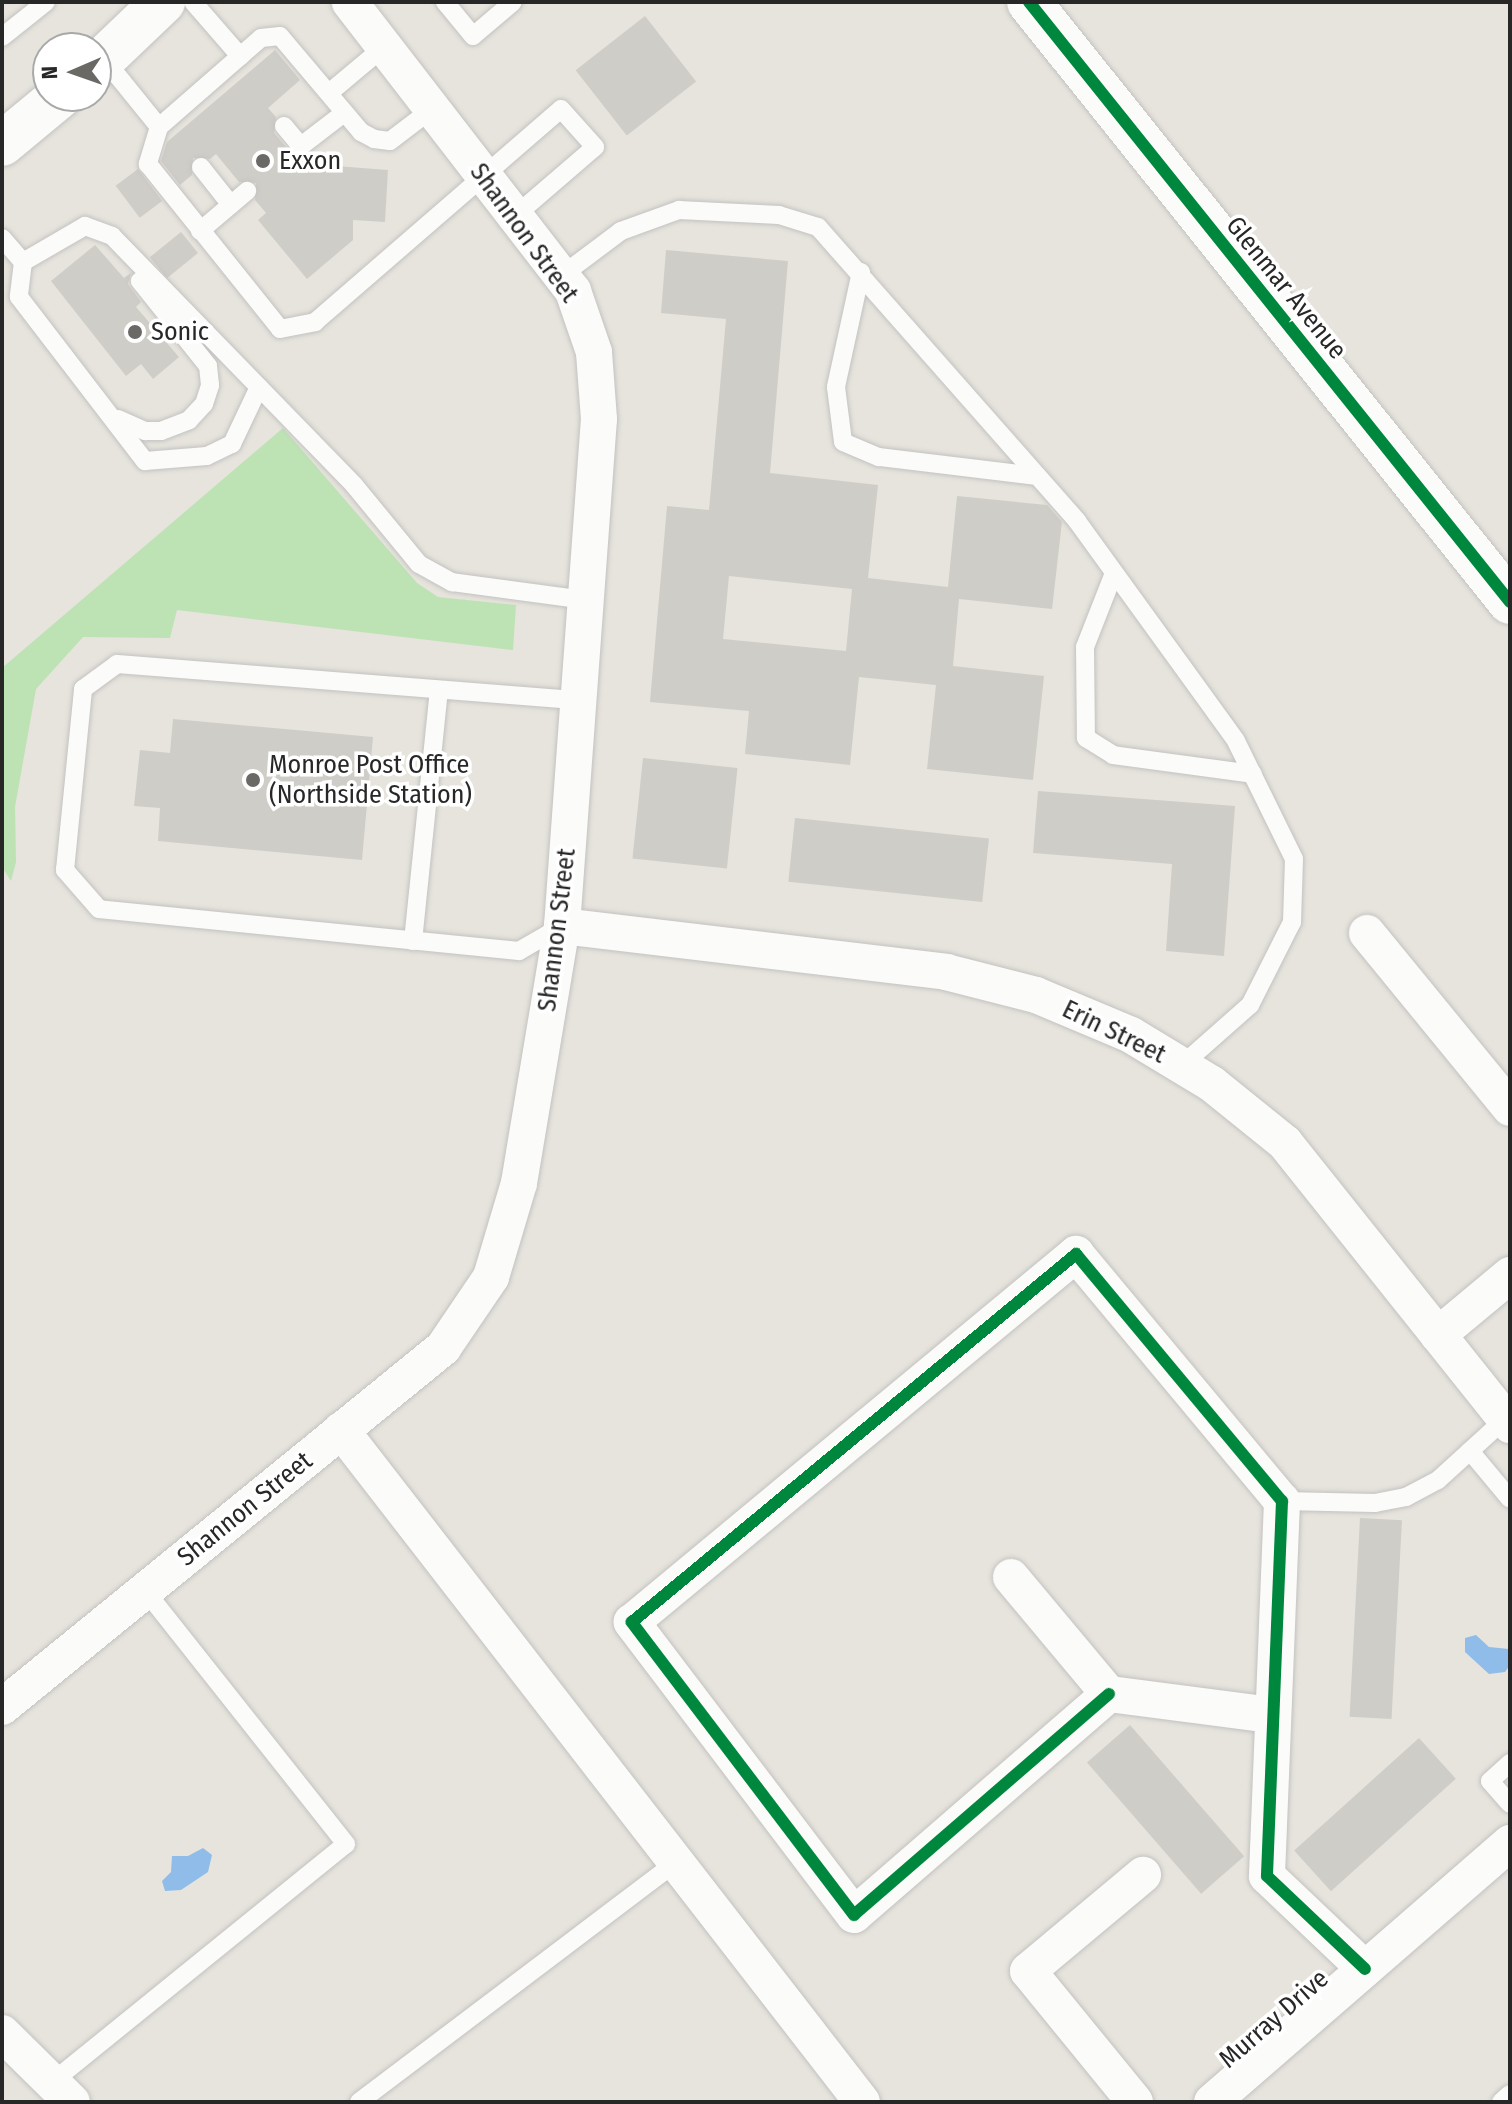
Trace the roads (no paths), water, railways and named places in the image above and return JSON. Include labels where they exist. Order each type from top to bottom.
[{"type":"street","name":"Shannon Street","points":[[2,1707],[443,1348],[491,1277],[519,1183],[562,926],[599,419],[595,365],[573,291],[350,2]]},
{"type":"street","name":"Glenmar Avenue","points":[[1029,2],[1510,602]]},
{"type":"street","points":[[112,50],[151,6]]},
{"type":"street","points":[[2,144],[41,112]]},
{"type":"street","name":"Erin Street","points":[[562,926],[946,972],[1036,995],[1131,1035],[1182,1065],[1285,1143],[1507,1422]]},
{"type":"street","points":[[1367,933],[1510,1108]]},
{"type":"street","points":[[1109,1694],[854,1915],[632,1622],[1076,1254],[1282,1501],[1270,1715],[1267,1876],[1365,1969]]},
{"type":"street","points":[[1438,1335],[1510,1275]]},
{"type":"street","points":[[341,1430],[862,2102]]},
{"type":"street","points":[[1011,1577],[1109,1694],[1270,1715]]},
{"type":"street","name":"Murray Drive","points":[[1228,2097],[1365,1969],[1510,1843]]},
{"type":"street","points":[[1135,2102],[1028,1971],[1143,1875]]},
{"type":"street","points":[[2,2033],[62,2092]]},
{"type":"lane","points":[[2,37],[46,2]]},
{"type":"lane","points":[[193,2],[236,67]]},
{"type":"lane","points":[[445,2],[473,36],[513,2]]},
{"type":"lane","points":[[432,109],[390,141],[361,132],[280,36],[261,38],[200,102],[166,128],[148,164],[280,329],[315,322],[561,109],[595,147],[516,215]]},
{"type":"lane","points":[[329,93],[385,46]]},
{"type":"lane","points":[[112,75],[166,128]]},
{"type":"lane","points":[[284,126],[301,146],[344,113]]},
{"type":"lane","points":[[201,167],[231,205]]},
{"type":"lane","points":[[200,231],[247,191]]},
{"type":"lane","points":[[561,276],[621,231],[679,210],[779,215],[818,227],[861,272],[1037,476],[1114,573],[1236,741],[1294,859],[1292,922],[1250,1005],[1182,1065]]},
{"type":"lane","points":[[23,262],[85,226],[112,236],[354,485],[419,564],[452,582],[585,600]]},
{"type":"lane","points":[[94,230],[208,366],[210,385],[204,404],[189,420],[161,431],[145,431],[115,418]]},
{"type":"lane","points":[[2,238],[23,262],[19,297],[115,418],[145,461],[207,456],[232,444],[259,387]]},
{"type":"lane","points":[[861,272],[836,387],[843,442],[879,457],[1037,476]]},
{"type":"lane","points":[[1114,573],[1085,647],[1086,738],[1113,755],[1253,774]]},
{"type":"lane","points":[[562,926],[519,951],[99,909],[65,870],[83,689],[117,664],[578,700]]},
{"type":"lane","points":[[413,941],[439,690]]},
{"type":"lane","points":[[1282,1501],[1375,1503],[1406,1497],[1438,1480],[1507,1422]]},
{"type":"lane","points":[[1470,1451],[1510,1499]]},
{"type":"lane","points":[[62,2092],[346,1844],[145,1590]]},
{"type":"lane","points":[[1510,1763],[1490,1781],[1510,1804]]},
{"type":"lane","points":[[359,2102],[675,1863]]},
{"type":"lane","points":[[1501,2102],[1510,2094]]},
{"type":"water","points":[[1476,1635],[1489,1647],[1509,1649],[1510,1665],[1505,1672],[1489,1674],[1465,1652],[1465,1638]]},
{"type":"water","points":[[203,1848],[212,1855],[208,1872],[181,1890],[165,1891],[162,1881],[171,1872],[172,1856],[188,1856]]},
{"type":"place","name":"Exxon","points":[[263,161]]},
{"type":"place","name":"Sonic","points":[[135,332]]},
{"type":"place","name":"Monroe Post Office (Northside Station)","points":[[253,780]]}]
